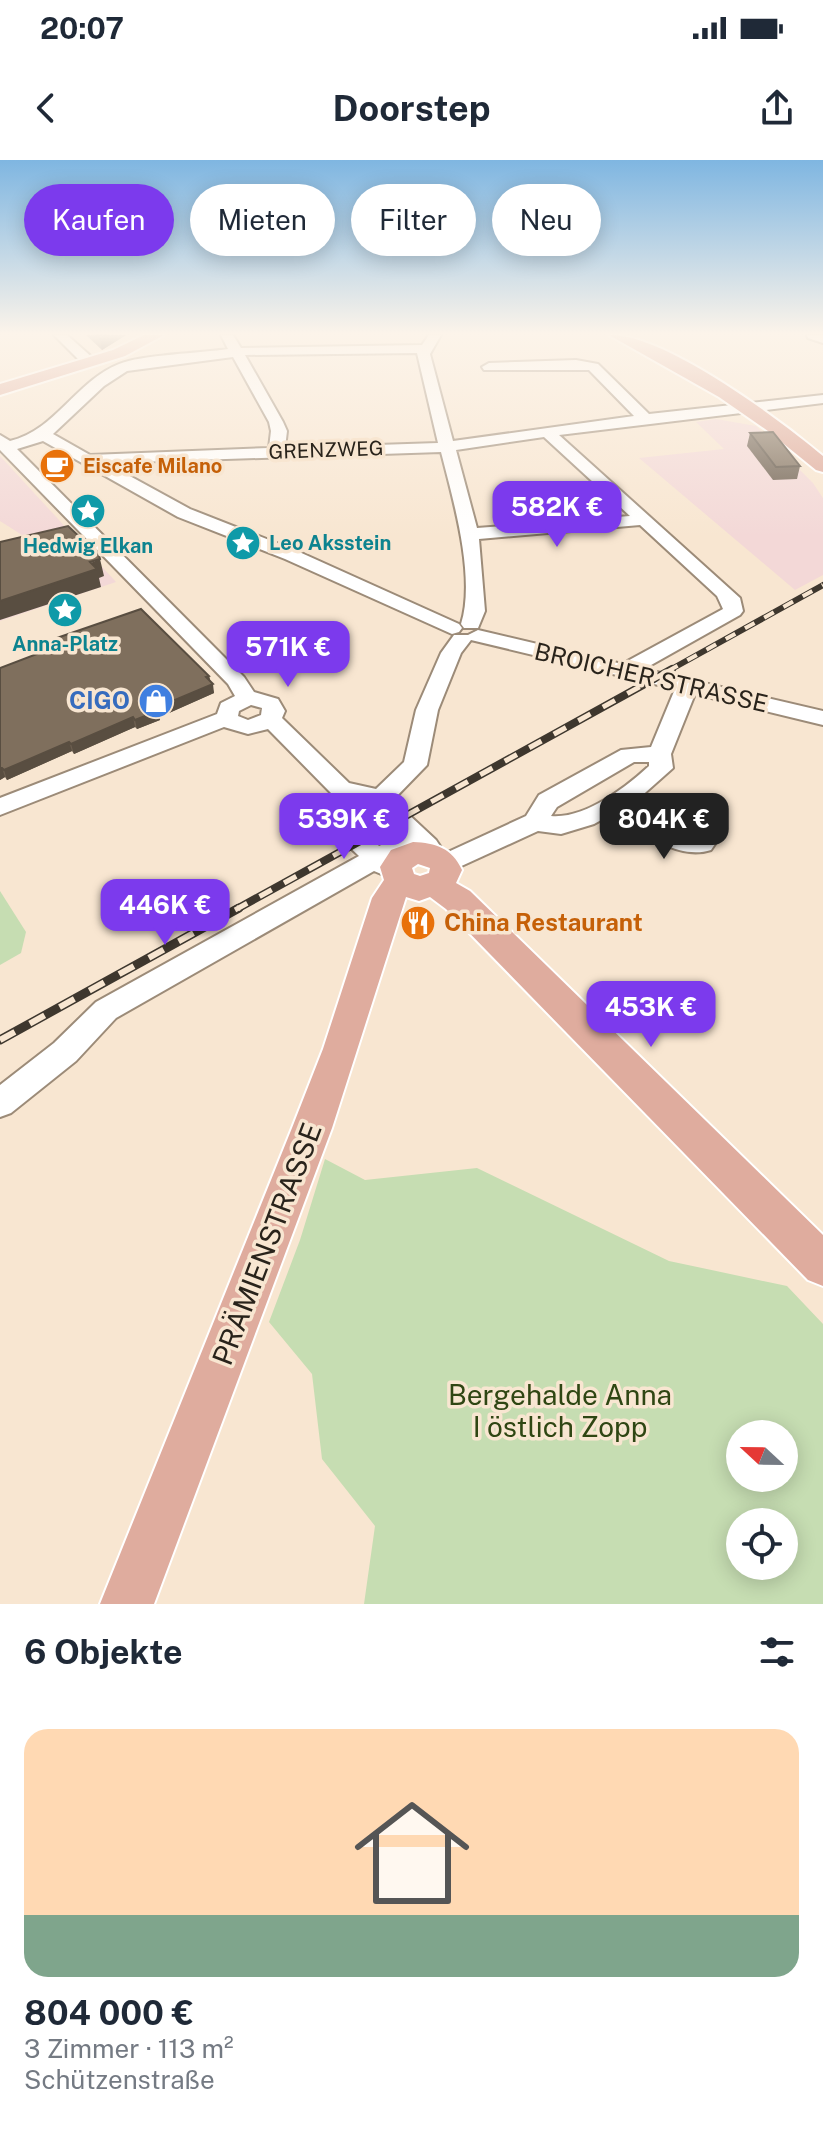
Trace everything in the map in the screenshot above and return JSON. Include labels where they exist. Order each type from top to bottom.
[{"type":"main road","points":[[751,402],[823,448]]},
{"type":"main road","points":[[753,402],[823,466]]},
{"type":"main road","points":[[417,867],[458,900],[823,1265]]},
{"type":"main road","name":"PRÄMIENSTRASSE","points":[[127,1604],[312,1128],[341,1049],[388,898],[417,867]]},
{"type":"street","points":[[3,443],[34,440],[80,402]]},
{"type":"street","points":[[265,402],[279,431],[277,451]]},
{"type":"street","points":[[379,800],[415,765],[427,710],[451,653],[475,611],[470,534],[436,402]]},
{"type":"street","points":[[629,402],[646,419]]},
{"type":"street","name":"GRENZWEG","points":[[91,459],[446,447],[546,431],[792,402]]},
{"type":"street","points":[[546,431],[730,598],[733,611],[623,672]]},
{"type":"street","name":"BROICHER STRASSE","points":[[43,435],[184,513],[291,555],[465,632],[823,718]]},
{"type":"street","points":[[3,443],[237,681],[247,698]]},
{"type":"street","points":[[470,534],[641,520]]},
{"type":"street","points":[[0,1103],[65,1052],[106,1010],[417,867],[483,846],[535,822],[561,825],[635,808],[651,778],[661,768],[660,754],[687,687]]},
{"type":"street","points":[[247,698],[270,703],[274,711],[270,719],[247,727],[238,726],[227,718],[229,708],[247,698]]},
{"type":"street","points":[[0,807],[227,718]]},
{"type":"street","points":[[270,719],[345,793]]},
{"type":"street","points":[[535,822],[548,801],[629,755],[660,754]]},
{"type":"street","points":[[358,792],[379,800],[417,867],[348,831],[334,812],[338,799],[345,793],[358,792]]},
{"type":"street","points":[[635,808],[678,841],[702,844]]},
{"type":"shaded area","points":[[716,419],[756,426],[813,483],[823,498],[823,575],[795,590],[639,458],[724,449],[696,422]]},
{"type":"shaded area","points":[[0,456],[116,582],[0,621],[0,559],[41,547],[0,521]]},
{"type":"green space","points":[[0,891],[26,932],[21,953],[0,965]]},
{"type":"green space","name":"Bergehalde Anna I östlich Zopp","points":[[325,1159],[365,1180],[477,1168],[669,1261],[787,1286],[823,1324],[823,1604],[364,1604],[375,1526],[322,1459],[312,1374],[269,1322],[300,1240]]},
{"type":"building","points":[[773,432],[800,466],[776,467],[750,433]]},
{"type":"building","points":[[68,526],[99,555],[100,559],[90,562],[97,569],[0,601],[0,542]]},
{"type":"building","points":[[141,609],[209,676],[206,677],[213,684],[156,708],[158,711],[135,720],[133,717],[4,770],[0,768],[0,668],[50,649],[45,642]]},
{"type":"tunnel","points":[[633,806],[651,821]]},
{"type":"railway","points":[[668,671],[823,585]]},
{"type":"railway","points":[[235,910],[672,669]]},
{"type":"railway","points":[[0,1040],[239,908]]},
{"type":"place","name":"Eiscafe Milano","points":[[57,466]]},
{"type":"place","name":"Hedwig Elkan","points":[[88,511]]},
{"type":"place","name":"Leo Aksstein","points":[[243,543]]},
{"type":"place","name":"Anna-Platz","points":[[65,610]]},
{"type":"place","name":"CIGO","points":[[156,701]]},
{"type":"place","name":"China Restaurant","points":[[418,923]]}]
